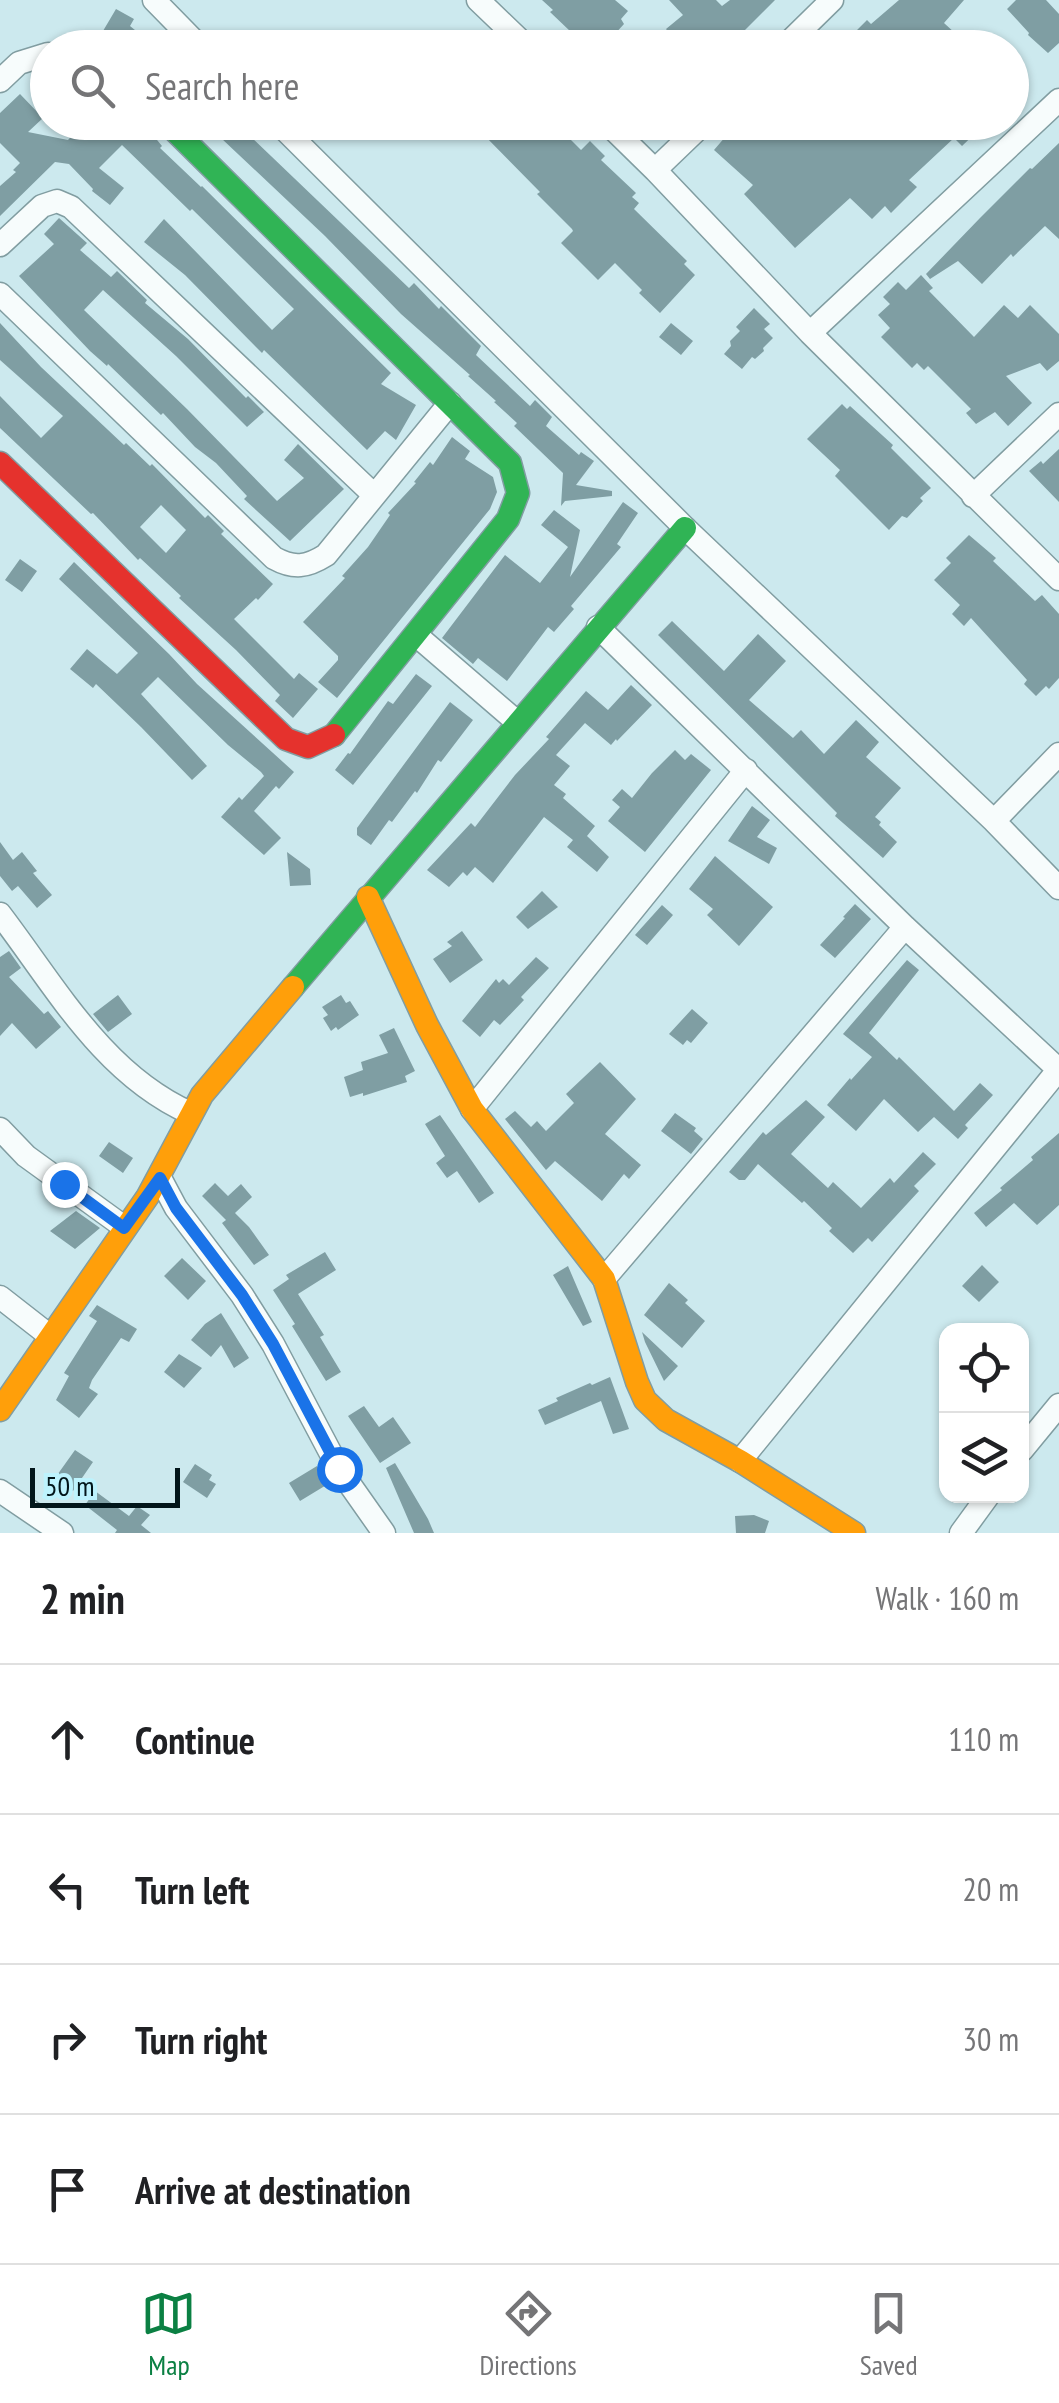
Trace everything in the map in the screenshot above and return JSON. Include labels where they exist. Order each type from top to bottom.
[{"type":"street","points":[[154,0],[184,30]]},
{"type":"street","points":[[801,30],[832,0]]},
{"type":"street","points":[[487,3],[512,30]]},
{"type":"street","points":[[0,81],[19,63],[30,60]]},
{"type":"street","points":[[1029,128],[1059,100]]},
{"type":"street","points":[[0,463],[286,738],[308,748],[332,737],[508,519],[518,493],[510,463],[184,140]]},
{"type":"street","points":[[295,140],[685,528],[994,820],[1059,888]]},
{"type":"street","points":[[624,140],[810,332],[1059,579]]},
{"type":"street","points":[[655,170],[686,140]]},
{"type":"street","points":[[810,332],[1016,140]]},
{"type":"street","points":[[0,245],[42,206],[58,201],[71,207],[374,496]]},
{"type":"street","points":[[0,294],[274,558],[286,564],[299,567],[326,555],[450,404]]},
{"type":"street","points":[[974,496],[1059,414]]},
{"type":"street","points":[[0,1410],[160,1178],[190,1113],[212,1082],[685,528]]},
{"type":"street","points":[[598,627],[904,926],[1059,1070],[740,1461]]},
{"type":"street","points":[[416,636],[517,722]]},
{"type":"street","points":[[994,820],[1059,754]]},
{"type":"street","points":[[472,1109],[746,770]]},
{"type":"street","points":[[368,897],[472,1109],[604,1279],[645,1400],[666,1420],[854,1533]]},
{"type":"street","points":[[0,914],[83,1026],[144,1087],[190,1113]]},
{"type":"street","points":[[604,1279],[904,926]]},
{"type":"street","points":[[0,1130],[42,1168],[124,1228]]},
{"type":"street","points":[[160,1178],[176,1208],[273,1344],[339,1469],[384,1533]]},
{"type":"street","points":[[0,1297],[50,1336]]},
{"type":"street","points":[[1029,1441],[1059,1404]]},
{"type":"street","points":[[0,1491],[62,1533]]},
{"type":"street","points":[[962,1533],[983,1503]]},
{"type":"building","points":[[542,0],[615,0],[628,11],[618,30],[569,30],[550,12],[553,10]]},
{"type":"building","points":[[669,0],[716,0],[722,6],[730,0],[775,0],[745,30],[667,30],[683,15]]},
{"type":"building","points":[[899,0],[964,0],[944,23],[952,30],[857,30],[867,20],[871,24]]},
{"type":"building","points":[[1016,0],[1046,0],[1059,14],[1059,43],[1048,53],[1007,9]]},
{"type":"building","points":[[116,9],[134,19],[130,26],[135,30],[104,30]]},
{"type":"building","points":[[20,94],[30,104],[30,140],[157,140],[160,148],[391,373],[381,384],[416,405],[396,440],[385,431],[367,450],[185,275],[144,242],[164,219],[272,330],[294,309],[122,145],[99,168],[124,188],[110,205],[69,164],[55,162],[0,216],[0,186],[20,163],[0,143],[0,113]]},
{"type":"building","points":[[223,140],[254,140],[409,288],[414,283],[439,309],[441,306],[481,346],[476,355],[530,406],[535,400],[552,417],[546,426],[579,455],[581,452],[594,461],[576,485],[612,491],[612,496],[565,501],[561,506],[563,473],[514,426],[517,423],[470,375],[401,314]]},
{"type":"building","points":[[489,140],[571,140],[581,150],[590,141],[605,156],[601,160],[636,193],[632,197],[639,203],[634,209],[687,261],[684,264],[695,275],[660,313],[615,263],[598,280],[561,243],[573,231],[537,194],[540,192]]},
{"type":"building","points":[[723,140],[952,140],[909,180],[917,187],[891,213],[885,206],[872,219],[850,198],[795,248],[744,194],[753,185],[714,150]]},
{"type":"building","points":[[1059,143],[1059,239],[1045,226],[982,284],[958,261],[930,279],[926,274]]},
{"type":"building","points":[[59,218],[87,243],[80,250],[111,277],[117,271],[147,300],[145,303],[264,412],[247,427],[103,290],[84,310],[277,501],[304,478],[284,460],[298,444],[344,489],[290,541],[244,499],[247,496],[216,463],[90,351],[19,276],[54,244],[44,234]]},
{"type":"building","points":[[921,275],[933,288],[929,291],[974,337],[1004,305],[1018,318],[1030,305],[1059,334],[1059,361],[1047,371],[1040,363],[1006,376],[1032,403],[1008,426],[995,412],[976,424],[966,413],[971,409],[928,366],[924,370],[917,363],[912,368],[881,337],[890,328],[878,315],[890,304],[883,297],[898,282],[906,290]]},
{"type":"building","points":[[754,308],[770,324],[764,329],[773,338],[742,369],[724,354],[740,331],[736,327]]},
{"type":"building","points":[[0,323],[124,445],[152,464],[205,518],[208,515],[224,531],[221,534],[273,584],[234,619],[294,679],[299,673],[318,689],[293,718],[275,701],[280,695],[236,650],[0,428],[0,396],[41,438],[63,416],[0,360]],"holes":[[[161,505],[186,530],[166,553],[140,527]]]},
{"type":"building","points":[[671,323],[693,341],[681,355],[659,337]]},
{"type":"building","points":[[842,404],[847,409],[850,406],[893,445],[891,448],[931,488],[907,518],[902,516],[889,530],[835,476],[840,470],[807,439]]},
{"type":"building","points":[[452,437],[470,451],[465,459],[493,477],[497,492],[490,509],[337,698],[318,682],[338,656],[303,622],[345,578],[342,576],[368,547],[388,513],[430,462],[433,465]]},
{"type":"building","points":[[1059,449],[1059,502],[1029,471]]},
{"type":"building","points":[[623,502],[638,513],[617,544],[621,547],[571,606],[574,609],[554,632],[548,627],[507,681],[478,658],[473,664],[442,638],[505,555],[540,583],[568,547],[541,525],[554,510],[580,530],[570,577]]},
{"type":"building","points":[[969,535],[1035,601],[1042,595],[1059,614],[1059,678],[1036,696],[1024,684],[1027,680],[971,618],[964,626],[952,614],[960,605],[934,580],[951,563],[946,558]]},
{"type":"building","points":[[20,559],[37,571],[22,592],[5,580]]},
{"type":"building","points":[[74,562],[197,684],[294,772],[254,811],[281,838],[264,855],[221,817],[264,776],[261,772],[158,677],[141,694],[207,766],[192,780],[96,684],[93,688],[70,669],[87,649],[117,674],[138,653],[59,579]]},
{"type":"building","points":[[672,621],[724,671],[758,634],[786,661],[749,700],[793,738],[801,730],[824,754],[856,720],[879,742],[866,757],[901,788],[875,817],[897,842],[883,858],[835,816],[837,813],[658,635]]},
{"type":"building","points":[[416,674],[432,686],[353,785],[335,770],[388,701],[393,704]]},
{"type":"building","points":[[631,685],[652,705],[617,741],[611,745],[585,723],[556,755],[570,766],[554,785],[595,826],[587,836],[609,857],[597,872],[567,847],[573,840],[544,817],[493,883],[475,867],[467,876],[463,872],[449,887],[427,870],[471,823],[475,827],[586,691],[608,710]]},
{"type":"building","points":[[450,702],[473,720],[371,845],[357,835],[357,828]]},
{"type":"building","points":[[675,750],[685,760],[691,754],[711,770],[645,852],[608,821],[620,807],[612,800],[622,789],[632,798]]},
{"type":"building","points":[[752,806],[770,820],[757,837],[777,848],[769,864],[728,841]]},
{"type":"building","points":[[0,842],[13,860],[22,852],[52,895],[37,908],[18,886],[12,891],[0,876]]},
{"type":"building","points":[[287,852],[310,869],[311,885],[290,886]]},
{"type":"building","points":[[715,856],[773,907],[739,946],[707,915],[713,909],[689,889]]},
{"type":"building","points":[[542,891],[558,907],[528,929],[516,917]]},
{"type":"building","points":[[855,904],[871,919],[835,958],[820,945]]},
{"type":"building","points":[[662,905],[673,915],[647,945],[635,935]]},
{"type":"building","points":[[462,931],[483,960],[450,983],[433,959],[452,946],[447,942]]},
{"type":"building","points":[[9,951],[21,968],[9,977],[61,1027],[36,1049],[12,1023],[0,1036],[0,957]]},
{"type":"building","points":[[536,957],[549,968],[500,1025],[494,1020],[480,1037],[462,1021],[496,979],[509,985]]},
{"type":"building","points":[[907,960],[919,970],[869,1033],[954,1111],[980,1083],[993,1095],[965,1125],[968,1128],[958,1139],[934,1117],[918,1132],[884,1099],[856,1131],[827,1105],[872,1057],[843,1034]]},
{"type":"building","points":[[118,995],[132,1014],[108,1032],[93,1014]]},
{"type":"building","points":[[341,995],[359,1015],[331,1031],[322,1007]]},
{"type":"building","points":[[692,1009],[708,1023],[691,1043],[687,1040],[683,1045],[669,1034]]},
{"type":"building","points":[[394,1028],[415,1071],[405,1076],[407,1082],[350,1097],[344,1077],[363,1070],[361,1062],[388,1053],[379,1035]]},
{"type":"building","points":[[600,1062],[636,1099],[605,1134],[641,1165],[629,1179],[624,1174],[602,1201],[555,1161],[546,1170],[505,1119],[515,1111],[531,1127],[537,1121],[546,1131],[574,1103],[566,1094]]},
{"type":"building","points":[[806,1100],[825,1117],[791,1154],[828,1188],[833,1182],[861,1208],[890,1178],[894,1183],[923,1152],[936,1164],[914,1186],[919,1191],[872,1242],[868,1238],[853,1253],[804,1201],[758,1164],[745,1180],[729,1172],[763,1132],[766,1135]]},
{"type":"building","points":[[675,1113],[696,1128],[694,1131],[703,1139],[691,1154],[661,1131]]},
{"type":"building","points":[[440,1115],[494,1193],[479,1203],[457,1171],[447,1178],[436,1163],[445,1156],[425,1124]]},
{"type":"building","points":[[1059,1133],[1059,1205],[1037,1225],[1014,1203],[986,1227],[974,1213]]},
{"type":"building","points":[[109,1142],[133,1158],[123,1173],[99,1156]]},
{"type":"building","points":[[215,1183],[228,1196],[241,1184],[252,1197],[235,1213],[269,1255],[254,1265],[222,1223],[226,1220],[202,1196]]},
{"type":"building","points":[[76,1211],[100,1228],[75,1249],[50,1231]]},
{"type":"building","points":[[325,1252],[336,1270],[298,1294],[341,1372],[326,1381],[273,1290],[289,1279],[286,1275]]},
{"type":"building","points":[[182,1258],[206,1281],[188,1300],[164,1276]]},
{"type":"building","points":[[982,1265],[999,1282],[979,1302],[962,1286]]},
{"type":"building","points":[[568,1266],[592,1322],[583,1326],[553,1275]]},
{"type":"building","points":[[669,1283],[705,1321],[682,1348],[644,1315]]},
{"type":"building","points":[[97,1305],[137,1329],[129,1342],[121,1338],[92,1380],[89,1388],[98,1394],[79,1418],[56,1400],[69,1376],[64,1373],[97,1321],[89,1316]]},
{"type":"building","points":[[221,1313],[249,1358],[234,1368],[221,1345],[211,1357],[191,1340]]},
{"type":"building","points":[[642,1332],[678,1366],[664,1381],[645,1342]]},
{"type":"building","points":[[179,1354],[202,1368],[184,1388],[164,1372]]},
{"type":"building","points":[[610,1377],[629,1429],[613,1434],[601,1401],[545,1425],[538,1410],[558,1401],[556,1398]]},
{"type":"building","points":[[364,1406],[379,1427],[393,1417],[411,1443],[380,1463],[348,1416]]},
{"type":"building","points":[[75,1450],[93,1462],[73,1491],[55,1478]]},
{"type":"building","points":[[395,1463],[434,1533],[414,1533],[386,1468]]},
{"type":"building","points":[[195,1464],[212,1475],[209,1480],[216,1484],[207,1498],[183,1482]]},
{"type":"building","points":[[317,1466],[328,1484],[300,1501],[289,1483]]},
{"type":"building","points":[[95,1491],[129,1516],[137,1506],[150,1515],[141,1525],[151,1533],[115,1533],[117,1530],[85,1505]]},
{"type":"building","points":[[754,1515],[769,1521],[765,1533],[736,1533],[735,1516]]},
{"type":"traffic: fast","points":[[184,140],[510,463],[518,493],[508,519],[334,735]]},
{"type":"traffic: fast","points":[[293,987],[685,528]]},
{"type":"traffic: slow","points":[[368,897],[427,1025],[472,1109],[604,1279],[645,1400],[666,1420],[854,1533]]},
{"type":"traffic: slow","points":[[0,1410],[148,1196],[202,1095],[293,987]]},
{"type":"traffic: jam","points":[[0,463],[286,739],[308,747],[334,735]]},
{"type":"route","points":[[64,1184],[124,1228],[160,1178],[176,1208],[242,1295],[273,1344],[339,1469]]}]
